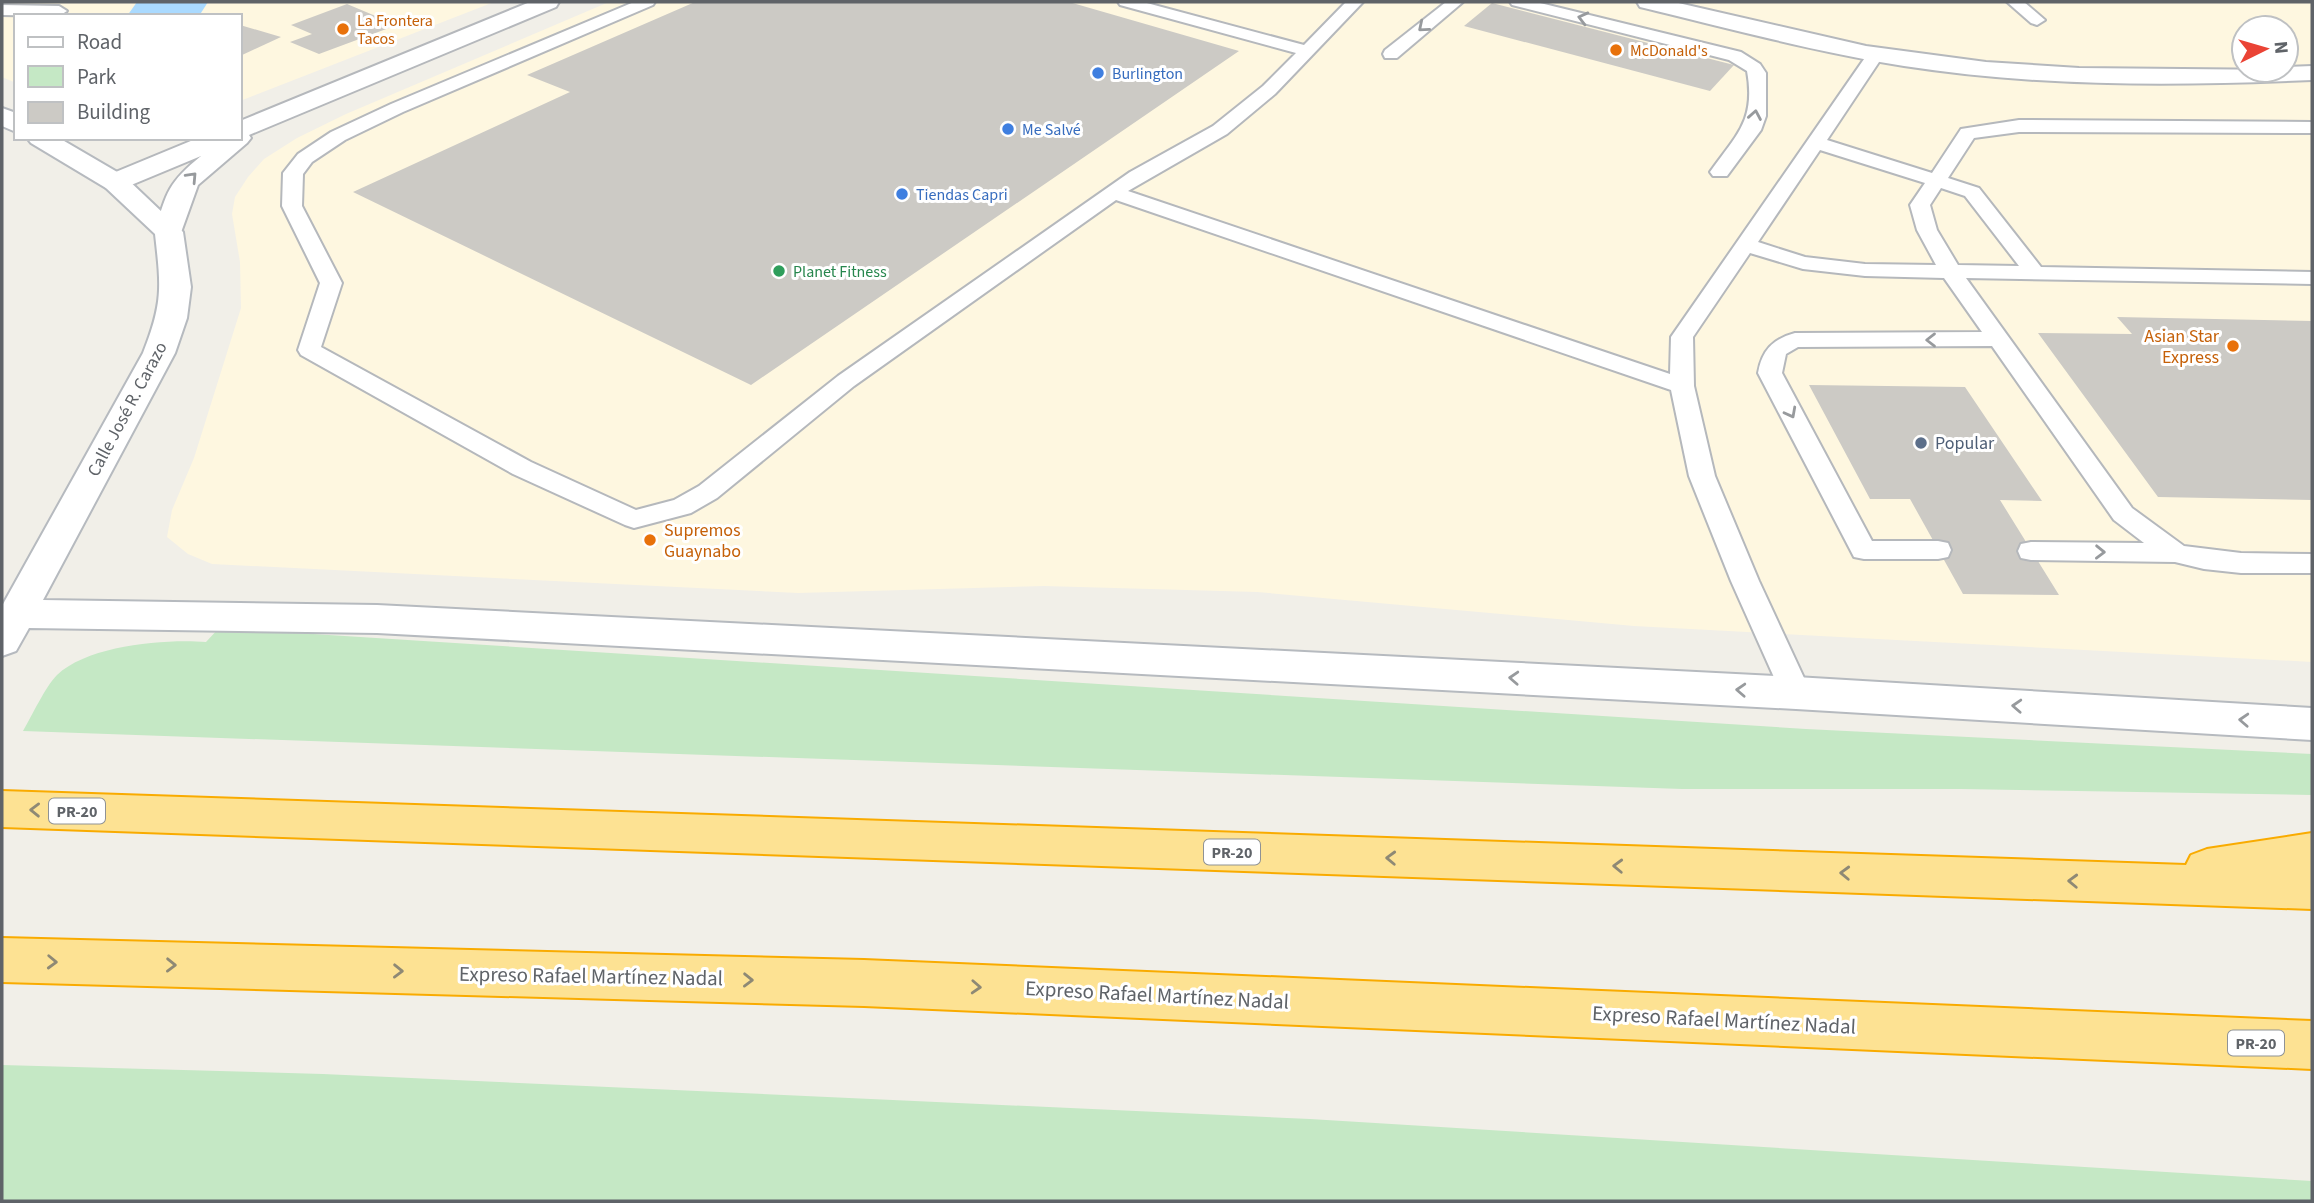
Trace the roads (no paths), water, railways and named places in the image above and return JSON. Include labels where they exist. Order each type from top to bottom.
[{"type":"highway","name":"PR-20","points":[[2,809],[2312,889]]},
{"type":"highway","points":[[2123,883],[2312,852]]},
{"type":"highway","name":"Expreso Rafael Martínez Nadal","points":[[2,960],[864,983],[2312,1045]]},
{"type":"highway","points":[[2201,1041],[2312,1068]]},
{"type":"street","points":[[244,132],[548,2]]},
{"type":"street","points":[[1648,2],[1824,43],[1939,64],[2072,75],[2312,73]]},
{"type":"street","points":[[43,140],[115,183],[169,232],[178,195],[187,181],[235,140]]},
{"type":"street","points":[[115,183],[216,140]]},
{"type":"street","name":"Calle José R. Carazo","points":[[7,623],[159,353],[172,318],[176,287],[169,232]]},
{"type":"street","points":[[7,623],[377,619],[1796,693],[2312,724]]},
{"type":"lane","points":[[2,7],[7,2]]},
{"type":"lane","points":[[647,2],[397,108],[338,136],[305,158],[293,173],[292,206],[331,283],[309,350],[522,468],[634,519],[682,507],[708,492],[846,381],[1138,176],[1220,130],[1269,90],[1354,2]]},
{"type":"lane","points":[[1126,2],[1308,51]]},
{"type":"lane","points":[[1391,54],[1455,2]]},
{"type":"lane","points":[[1518,2],[1735,56],[1754,68],[1758,73],[1757,116],[1752,130],[1720,173]]},
{"type":"lane","points":[[2015,2],[2038,20]]},
{"type":"lane","points":[[2,7],[59,11]]},
{"type":"lane","points":[[1796,693],[1745,581],[1702,476],[1682,386],[1682,337],[1877,53]]},
{"type":"lane","points":[[2175,553],[2123,514],[1951,272],[1927,230],[1920,205],[1968,133],[1980,130],[2031,126],[2312,127]]},
{"type":"lane","points":[[1817,143],[1972,192],[2036,274]]},
{"type":"lane","points":[[1114,193],[1682,386]]},
{"type":"lane","points":[[1745,245],[1822,266],[1865,270],[2312,278]]},
{"type":"lane","points":[[1938,550],[1864,550],[1770,373],[1771,356],[1777,348],[1795,340],[1999,340]]},
{"type":"lane","points":[[2031,551],[2175,553],[2204,560],[2241,563],[2312,564]]},
{"type":"waterway","points":[[162,14],[176,2]]},
{"type":"place","name":"La Frontera Tacos","points":[[343,29]]},
{"type":"place","name":"McDonald's","points":[[1616,50]]},
{"type":"place","name":"Burlington","points":[[1098,73]]},
{"type":"place","name":"Me Salvé","points":[[1008,129]]},
{"type":"place","name":"Tiendas Capri","points":[[902,194]]},
{"type":"place","name":"Planet Fitness","points":[[779,271]]},
{"type":"place","name":"Asian Star Express","points":[[2233,346]]},
{"type":"place","name":"Popular","points":[[1921,443]]},
{"type":"place","name":"Supremos Guaynabo","points":[[650,540]]}]
